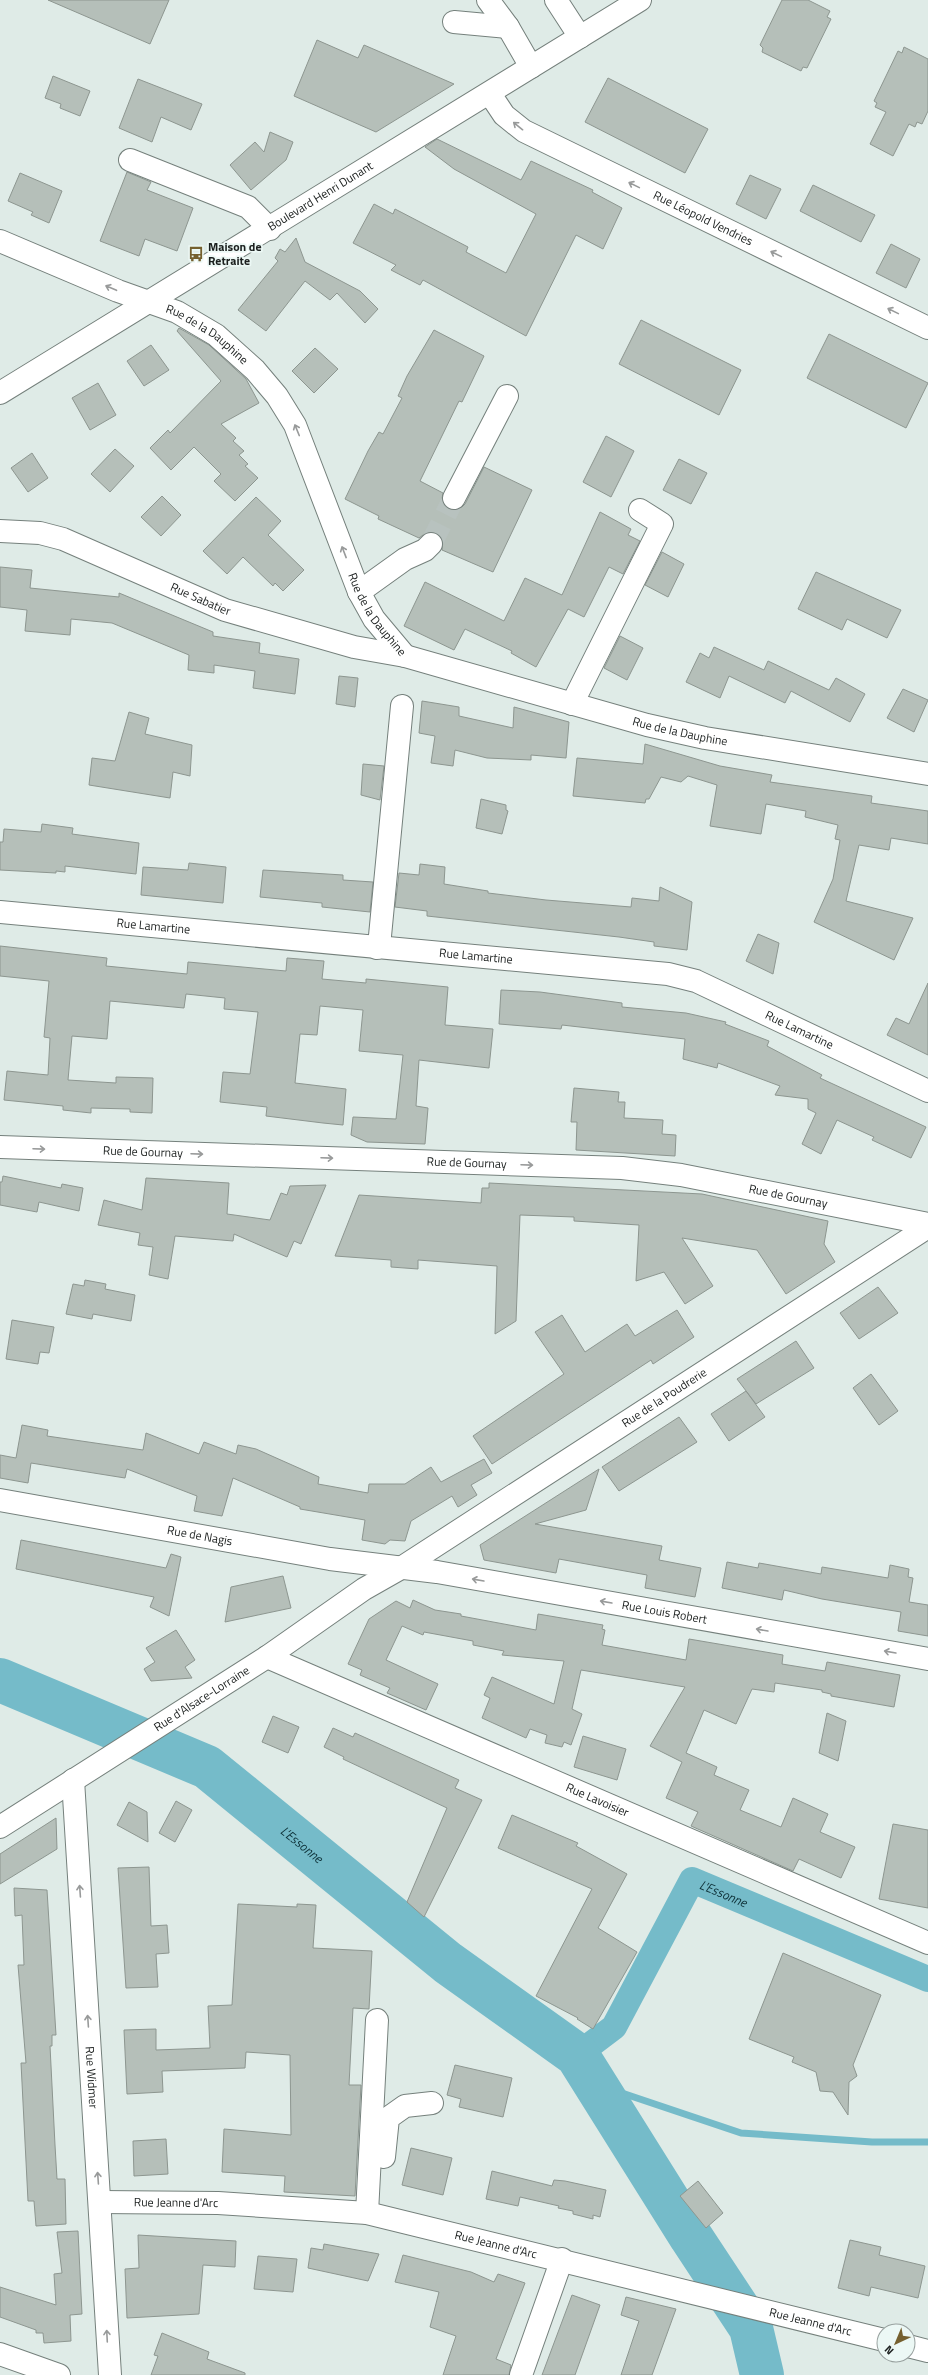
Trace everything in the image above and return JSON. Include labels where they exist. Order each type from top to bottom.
[{"type":"street","points":[[488,0],[508,27],[531,67]]},
{"type":"street","points":[[556,0],[580,36]]},
{"type":"street","name":"Boulevard Henri Dunant","points":[[0,393],[490,94],[580,36],[640,0]]},
{"type":"street","points":[[454,22],[508,27]]},
{"type":"street","name":"Rue Léopold Vendries","points":[[490,94],[504,115],[524,131],[928,328]]},
{"type":"street","points":[[130,160],[248,207],[270,229]]},
{"type":"street","name":"Rue de la Dauphine","points":[[0,241],[148,303],[177,312],[216,335],[255,370],[277,396],[295,425],[359,592],[374,619],[405,656],[647,725],[705,738],[928,774]]},
{"type":"street","points":[[454,498],[507,396]]},
{"type":"street","points":[[572,704],[662,524],[640,510]]},
{"type":"street","name":"Rue Sabatier","points":[[0,530],[40,533],[63,539],[225,610],[354,647],[405,656]]},
{"type":"street","points":[[359,592],[405,560],[425,550],[431,544]]},
{"type":"street","points":[[377,948],[380,936],[402,706]]},
{"type":"street","name":"Rue Lamartine","points":[[0,912],[668,974],[696,981],[928,1091]]},
{"type":"street","name":"Rue de Gournay","points":[[0,1147],[622,1168],[681,1175],[928,1226]]},
{"type":"street","name":"Rue de la Poudrerie","points":[[401,1568],[928,1226]]},
{"type":"street","name":"Rue de Nagis","points":[[0,1500],[330,1559],[401,1568]]},
{"type":"street","name":"Rue d'Alsace-Lorraine","points":[[0,1827],[101,1761],[181,1712],[266,1657],[364,1589],[401,1568]]},
{"type":"street","name":"Rue Louis Robert","points":[[401,1568],[437,1572],[928,1659]]},
{"type":"street","name":"Rue Lavoisier","points":[[266,1657],[928,1943]]},
{"type":"street","name":"Rue Widmer","points":[[73,1780],[110,2375]]},
{"type":"street","points":[[373,2214],[378,2020]]},
{"type":"street","points":[[373,2214],[388,2118],[405,2106],[432,2103]]},
{"type":"street","name":"Rue Jeanne d'Arc","points":[[100,2202],[218,2204],[373,2214],[697,2292],[876,2338]]},
{"type":"street","points":[[521,2375],[562,2259]]},
{"type":"street","points":[[916,2348],[928,2351]]},
{"type":"street","points":[[0,2354],[59,2375]]},
{"type":"building","points":[[48,0],[169,0],[150,44]]},
{"type":"building","points":[[782,0],[808,0],[830,11],[827,17],[831,19],[807,68],[803,67],[801,71],[762,52],[763,48],[760,45]]},
{"type":"building","points":[[317,40],[358,58],[364,45],[454,84],[376,132],[294,96]]},
{"type":"building","points":[[904,47],[928,59],[928,111],[922,124],[917,122],[915,127],[909,124],[893,156],[870,144],[886,112],[875,107],[877,103],[874,101],[898,51],[902,53]]},
{"type":"building","points":[[53,76],[90,91],[80,116],[60,108],[61,104],[45,98]]},
{"type":"building","points":[[608,78],[708,129],[685,173],[585,122]]},
{"type":"building","points":[[138,79],[202,104],[191,130],[161,117],[152,142],[119,128]]},
{"type":"building","points":[[270,132],[293,142],[286,160],[251,190],[230,165],[255,142],[264,152]]},
{"type":"building","points":[[437,139],[521,180],[531,161],[593,190],[592,192],[622,208],[603,249],[576,235],[526,336],[423,280],[420,285],[391,270],[396,265],[353,243],[374,204],[393,214],[395,209],[468,247],[466,252],[506,273],[536,214],[454,169],[425,147]]},
{"type":"building","points":[[127,172],[151,182],[147,190],[193,208],[177,251],[145,239],[139,256],[100,241]]},
{"type":"building","points":[[20,173],[62,191],[49,223],[31,215],[33,212],[8,201]]},
{"type":"building","points":[[750,175],[781,189],[766,219],[736,204]]},
{"type":"building","points":[[813,185],[875,215],[861,242],[800,211]]},
{"type":"building","points":[[296,238],[305,262],[360,291],[378,309],[365,323],[337,293],[330,300],[305,281],[266,331],[238,310],[278,261],[275,258],[280,249],[285,252]]},
{"type":"building","points":[[891,244],[920,259],[906,288],[876,273]]},
{"type":"building","points":[[641,320],[741,370],[719,415],[619,364]]},
{"type":"building","points":[[179,328],[209,345],[246,379],[259,403],[221,424],[236,438],[233,441],[244,451],[239,455],[248,464],[245,466],[258,478],[235,501],[214,481],[221,474],[194,447],[171,470],[150,448],[168,430],[170,433],[221,381],[177,331]]},
{"type":"building","points":[[434,330],[484,356],[462,402],[459,401],[420,481],[443,493],[442,499],[444,505],[454,510],[460,509],[465,504],[484,467],[532,490],[493,572],[442,550],[443,540],[435,532],[427,532],[419,538],[378,519],[379,516],[345,499],[368,451],[379,432],[383,434],[402,398],[398,396],[407,376]]},
{"type":"building","points":[[829,334],[928,383],[906,428],[807,378]]},
{"type":"building","points":[[151,345],[169,370],[144,386],[127,361]]},
{"type":"building","points":[[315,348],[338,369],[314,393],[292,371]]},
{"type":"building","points":[[98,383],[116,415],[90,430],[72,398]]},
{"type":"building","points":[[606,436],[634,451],[611,497],[583,482]]},
{"type":"building","points":[[115,449],[134,466],[110,492],[91,474]]},
{"type":"building","points":[[32,453],[48,478],[28,492],[11,468]]},
{"type":"building","points":[[679,459],[707,473],[691,504],[663,490]]},
{"type":"building","points":[[162,496],[181,515],[161,536],[141,517]]},
{"type":"building","points":[[256,497],[281,521],[268,535],[304,570],[283,591],[275,583],[273,586],[243,557],[227,574],[203,551]]},
{"type":"building","points":[[600,512],[631,529],[628,535],[640,541],[623,574],[609,567],[584,617],[568,609],[536,667],[511,653],[512,651],[465,629],[454,650],[404,626],[425,582],[504,621],[525,578],[562,595]]},
{"type":"building","points":[[662,552],[684,564],[668,597],[645,585]]},
{"type":"building","points":[[0,567],[32,570],[30,588],[119,597],[119,593],[213,632],[213,636],[260,643],[259,653],[299,659],[295,694],[253,688],[255,671],[214,665],[214,673],[188,670],[189,655],[112,623],[71,619],[70,635],[25,631],[27,610],[0,607]]},
{"type":"building","points":[[816,572],[901,610],[887,638],[847,619],[842,630],[798,609]]},
{"type":"building","points":[[620,636],[643,648],[627,680],[604,668]]},
{"type":"building","points":[[714,647],[764,670],[768,661],[829,690],[836,678],[865,694],[850,722],[791,691],[785,703],[729,676],[720,698],[686,682],[700,653],[709,658]]},
{"type":"building","points":[[339,676],[358,678],[355,707],[336,704]]},
{"type":"building","points":[[903,689],[928,700],[914,732],[887,718]]},
{"type":"building","points":[[422,701],[459,707],[459,716],[513,728],[514,707],[569,722],[566,758],[531,755],[531,760],[487,758],[455,750],[453,766],[431,763],[435,736],[419,733]]},
{"type":"building","points":[[129,712],[149,718],[145,734],[192,745],[190,776],[173,772],[170,798],[89,785],[92,758],[115,761]]},
{"type":"building","points":[[645,744],[720,766],[772,775],[770,782],[872,796],[871,803],[928,811],[928,844],[891,838],[889,850],[859,845],[846,901],[913,918],[894,960],[814,922],[833,879],[840,840],[835,839],[838,825],[805,817],[806,811],[766,804],[761,834],[710,826],[717,785],[688,776],[681,782],[661,777],[649,799],[646,799],[645,803],[573,796],[577,758],[643,764]]},
{"type":"building","points":[[363,764],[384,766],[380,800],[361,795]]},
{"type":"building","points":[[481,799],[506,805],[506,810],[508,811],[502,834],[476,828]]},
{"type":"building","points":[[42,824],[73,828],[72,834],[139,843],[136,874],[65,866],[65,872],[56,871],[56,873],[0,870],[0,842],[3,842],[4,829],[41,832]]},
{"type":"building","points":[[189,863],[226,867],[223,903],[141,895],[143,867],[188,870]]},
{"type":"building","points":[[420,864],[445,867],[444,884],[488,891],[488,893],[546,900],[631,907],[632,898],[659,901],[660,887],[692,902],[687,950],[654,946],[654,942],[619,937],[427,916],[427,911],[395,907],[399,873],[419,875]]},
{"type":"building","points":[[263,870],[343,875],[343,880],[373,882],[370,912],[322,907],[322,903],[260,897]]},
{"type":"building","points":[[758,934],[779,943],[773,974],[746,961]]},
{"type":"building","points":[[0,946],[107,958],[106,966],[187,974],[188,962],[286,971],[287,958],[324,961],[322,979],[366,983],[366,979],[448,987],[445,1025],[493,1029],[489,1068],[419,1060],[416,1106],[428,1108],[425,1144],[367,1142],[351,1135],[353,1117],[396,1119],[403,1055],[359,1051],[363,1010],[320,1006],[317,1035],[300,1034],[295,1083],[346,1089],[343,1125],[266,1116],[267,1107],[220,1102],[223,1072],[250,1074],[258,1012],[224,1009],[225,998],[186,994],[184,1008],[110,1001],[107,1039],[72,1036],[68,1080],[116,1083],[116,1077],[153,1078],[152,1113],[130,1112],[130,1109],[91,1108],[91,1113],[63,1110],[63,1106],[4,1100],[7,1071],[48,1075],[50,1038],[44,1037],[49,981],[0,976]]},
{"type":"building","points":[[928,983],[928,1055],[887,1035],[896,1018],[909,1024]]},
{"type":"building","points":[[501,990],[540,992],[622,1003],[622,1007],[686,1013],[726,1022],[725,1024],[769,1041],[767,1046],[822,1075],[820,1078],[926,1127],[911,1158],[872,1140],[874,1137],[837,1120],[821,1154],[802,1144],[816,1113],[808,1109],[808,1099],[775,1095],[780,1086],[718,1063],[717,1068],[683,1059],[685,1039],[562,1025],[561,1029],[499,1024]]},
{"type":"building","points":[[574,1088],[619,1092],[618,1102],[625,1102],[624,1118],[663,1120],[662,1134],[676,1135],[675,1156],[576,1150],[577,1122],[571,1122]]},
{"type":"building","points":[[3,1176],[61,1188],[62,1184],[83,1188],[79,1211],[39,1202],[37,1212],[0,1205],[0,1182],[2,1182]]},
{"type":"building","points":[[146,1178],[229,1183],[227,1214],[270,1220],[281,1193],[287,1195],[290,1186],[326,1185],[301,1244],[294,1241],[287,1257],[234,1234],[233,1241],[175,1236],[168,1279],[149,1275],[153,1247],[138,1245],[140,1233],[98,1225],[104,1200],[142,1210]]},
{"type":"building","points":[[489,1183],[702,1194],[828,1221],[824,1244],[835,1262],[786,1294],[757,1250],[682,1238],[713,1286],[685,1304],[664,1272],[636,1281],[639,1225],[574,1221],[574,1217],[520,1215],[516,1321],[495,1334],[497,1266],[418,1260],[418,1269],[391,1267],[391,1260],[335,1256],[359,1195],[481,1203],[482,1188],[489,1188]]},
{"type":"building","points":[[85,1280],[106,1284],[105,1289],[135,1295],[131,1321],[93,1314],[92,1319],[66,1314],[73,1284],[84,1286]]},
{"type":"building","points":[[878,1287],[898,1313],[859,1339],[840,1313]]},
{"type":"building","points":[[677,1310],[694,1337],[653,1364],[651,1360],[492,1464],[473,1436],[564,1374],[535,1332],[562,1315],[585,1352],[627,1324],[635,1336]]},
{"type":"building","points":[[12,1320],[54,1327],[49,1353],[40,1352],[38,1364],[6,1359]]},
{"type":"building","points":[[796,1341],[814,1368],[756,1404],[737,1379]]},
{"type":"building","points":[[871,1374],[898,1411],[879,1425],[853,1388]]},
{"type":"building","points":[[746,1391],[765,1417],[729,1441],[711,1414]]},
{"type":"building","points":[[679,1417],[697,1442],[619,1491],[602,1467]]},
{"type":"building","points":[[22,1425],[48,1430],[47,1436],[143,1450],[146,1433],[199,1454],[204,1442],[236,1454],[238,1445],[256,1449],[319,1477],[318,1484],[368,1493],[369,1484],[405,1484],[431,1467],[441,1482],[484,1459],[492,1473],[471,1485],[477,1495],[458,1507],[452,1496],[411,1521],[405,1541],[390,1540],[385,1544],[362,1540],[365,1520],[300,1509],[300,1507],[233,1478],[222,1516],[194,1511],[197,1496],[127,1469],[125,1478],[31,1463],[28,1483],[0,1478],[0,1455],[16,1458]]},
{"type":"building","points":[[599,1469],[586,1510],[535,1524],[662,1546],[659,1560],[701,1568],[695,1597],[645,1588],[647,1575],[559,1559],[556,1573],[484,1560],[480,1545]]},
{"type":"building","points":[[21,1540],[166,1568],[171,1554],[181,1557],[169,1616],[150,1607],[154,1597],[16,1569]]},
{"type":"building","points":[[727,1562],[758,1568],[759,1563],[821,1574],[822,1567],[888,1578],[890,1565],[909,1569],[908,1577],[913,1578],[909,1602],[928,1605],[928,1636],[898,1631],[901,1612],[822,1599],[784,1590],[782,1600],[722,1588]]},
{"type":"building","points":[[283,1576],[291,1608],[225,1622],[231,1587]]},
{"type":"building","points":[[413,1600],[435,1610],[536,1630],[538,1614],[603,1625],[602,1629],[605,1630],[602,1645],[686,1660],[689,1639],[783,1655],[782,1664],[825,1671],[827,1662],[900,1675],[894,1707],[831,1696],[831,1694],[822,1692],[822,1690],[775,1683],[774,1692],[752,1689],[736,1724],[704,1710],[686,1753],[717,1767],[714,1775],[749,1790],[740,1810],[781,1827],[793,1798],[828,1814],[820,1832],[855,1847],[841,1878],[799,1859],[793,1871],[691,1826],[698,1812],[666,1798],[682,1762],[650,1746],[685,1687],[581,1670],[572,1709],[582,1714],[571,1745],[564,1742],[562,1747],[545,1743],[547,1735],[530,1729],[526,1738],[482,1718],[490,1698],[484,1695],[492,1677],[554,1704],[564,1661],[502,1655],[504,1651],[473,1645],[473,1641],[424,1632],[423,1635],[402,1626],[386,1660],[438,1684],[426,1710],[387,1693],[390,1688],[360,1675],[362,1670],[348,1664],[369,1619],[396,1601],[410,1608]]},
{"type":"building","points":[[176,1630],[195,1660],[185,1667],[192,1678],[151,1681],[144,1669],[155,1662],[146,1648]]},
{"type":"building","points":[[827,1713],[846,1721],[838,1761],[819,1753]]},
{"type":"building","points":[[273,1716],[299,1727],[288,1753],[262,1742]]},
{"type":"building","points":[[333,1728],[353,1737],[355,1733],[459,1780],[455,1788],[482,1800],[424,1917],[407,1902],[447,1808],[343,1759],[344,1757],[324,1747]]},
{"type":"building","points":[[583,1736],[626,1749],[617,1780],[574,1767]]},
{"type":"building","points":[[176,1801],[192,1810],[175,1842],[159,1833]]},
{"type":"building","points":[[129,1802],[147,1812],[148,1842],[117,1825]]},
{"type":"building","points":[[512,1815],[578,1843],[576,1846],[627,1874],[598,1928],[637,1952],[593,2029],[577,2019],[578,2018],[536,1996],[592,1889],[498,1848]]},
{"type":"building","points":[[56,1818],[57,1849],[0,1884],[0,1854]]},
{"type":"building","points":[[893,1824],[928,1830],[928,1908],[879,1899]]},
{"type":"building","points":[[149,1867],[151,1926],[167,1925],[169,1953],[156,1954],[158,1987],[126,1988],[118,1868]]},
{"type":"building","points":[[14,1888],[47,1890],[56,2035],[52,2035],[52,2046],[50,2046],[55,2145],[57,2179],[65,2179],[66,2224],[36,2226],[34,2201],[28,2201],[21,2063],[26,2063],[18,1965],[24,1965],[22,1915],[15,1916]]},
{"type":"building","points":[[238,1904],[297,1907],[297,1904],[316,1905],[313,1948],[372,1951],[369,2009],[353,2008],[349,2085],[361,2085],[355,2196],[284,2192],[285,2176],[222,2172],[224,2129],[291,2135],[290,2055],[246,2052],[245,2068],[162,2071],[163,2092],[127,2094],[124,2030],[156,2029],[156,2050],[210,2048],[208,2006],[232,2005]]},
{"type":"building","points":[[783,1953],[881,1995],[853,2065],[857,2076],[849,2082],[848,2115],[833,2092],[820,2091],[816,2072],[792,2062],[794,2057],[749,2039]]},
{"type":"building","points":[[455,2065],[512,2078],[503,2117],[459,2107],[461,2099],[447,2095]]},
{"type":"building","points":[[166,2139],[168,2174],[134,2176],[133,2141]]},
{"type":"building","points":[[411,2148],[452,2158],[443,2195],[402,2185]]},
{"type":"building","points":[[492,2171],[552,2186],[554,2180],[606,2190],[600,2217],[593,2215],[593,2219],[573,2214],[573,2211],[558,2208],[559,2206],[520,2197],[518,2206],[486,2199]]},
{"type":"building","points":[[698,2181],[723,2213],[706,2228],[680,2196]]},
{"type":"building","points":[[78,2231],[82,2314],[70,2315],[71,2341],[44,2343],[43,2333],[36,2333],[36,2330],[0,2317],[0,2287],[56,2305],[54,2274],[62,2273],[57,2232]]},
{"type":"building","points":[[138,2235],[236,2241],[235,2267],[203,2265],[199,2314],[127,2318],[125,2269],[139,2268]]},
{"type":"building","points":[[850,2240],[881,2247],[879,2255],[925,2266],[918,2298],[871,2287],[869,2296],[838,2288]]},
{"type":"building","points":[[324,2244],[379,2254],[368,2281],[308,2268],[311,2248],[323,2250]]},
{"type":"building","points":[[403,2255],[471,2272],[494,2282],[498,2274],[525,2283],[496,2359],[511,2365],[509,2375],[443,2375],[456,2336],[430,2327],[439,2292],[395,2282]]},
{"type":"building","points":[[258,2256],[297,2259],[293,2292],[254,2289]]},
{"type":"building","points":[[572,2295],[600,2305],[575,2375],[542,2375]]},
{"type":"building","points":[[626,2297],[676,2309],[652,2375],[621,2375],[639,2321],[621,2315]]},
{"type":"building","points":[[162,2333],[209,2352],[207,2359],[245,2373],[245,2375],[151,2375],[158,2356],[154,2355]]},
{"type":"waterway","name":"L'Essonne","points":[[0,1680],[207,1767],[448,1963],[577,2055],[691,2237],[751,2328],[762,2375]]},
{"type":"waterway","name":"L'Essonne","points":[[577,2055],[614,2027],[692,1880],[928,1979]]},
{"type":"waterway","name":"L'Essonne","points":[[577,2055],[613,2090],[741,2133],[872,2142],[928,2142]]},
{"type":"tunnel","points":[[431,544],[454,498]]},
{"type":"place","name":"Maison de Retraite","points":[[196,254]]}]
